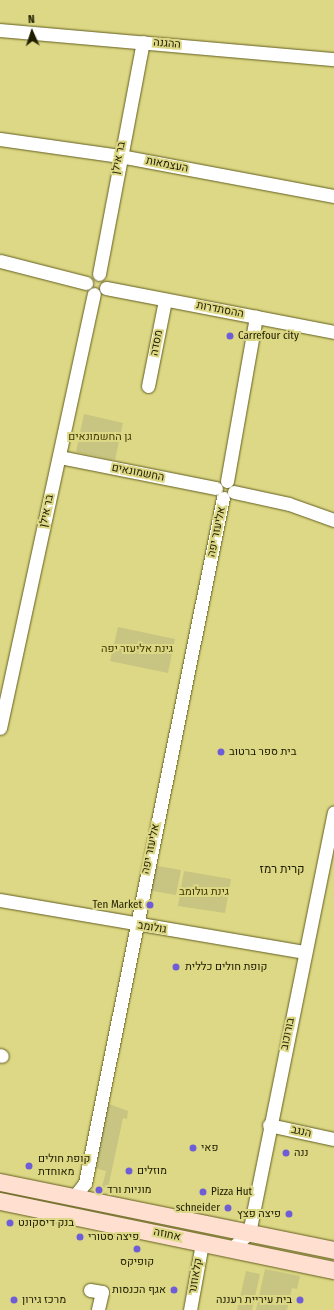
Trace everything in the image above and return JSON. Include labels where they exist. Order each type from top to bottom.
[{"type":"main road","name":"אחוזה","points":[[2,1185],[74,1197],[333,1249]]},
{"type":"main road","name":"אחוזה","points":[[0,1201],[334,1270]]},
{"type":"street","name":"ההגנה","points":[[0,30],[334,60]]},
{"type":"street","name":"בר אילן","points":[[99,274],[120,156],[143,42]]},
{"type":"street","name":"העצמאות","points":[[0,139],[120,156],[334,196]]},
{"type":"street","points":[[0,261],[90,288],[106,288],[105,278],[99,274],[92,274],[90,288]]},
{"type":"street","name":"בר אילן","points":[[0,728],[59,456],[90,288]]},
{"type":"street","name":"ההסתדרות","points":[[106,288],[334,332]]},
{"type":"street","name":"מסדה","points":[[148,386],[165,300]]},
{"type":"street","name":"אליעזר יפה","points":[[74,1197],[84,1184],[135,925],[225,490],[256,317]]},
{"type":"street","name":"החשמונאים","points":[[59,456],[290,504],[334,520]]},
{"type":"street","name":"בורוכוב","points":[[249,1233],[269,1125],[334,812]]},
{"type":"street","name":"גולומב","points":[[0,900],[135,925],[305,952]]},
{"type":"street","name":"הנגב","points":[[269,1125],[334,1139]]},
{"type":"street","points":[[231,1249],[249,1233]]},
{"type":"street","name":"קלאוזנר","points":[[190,1310],[202,1243]]},
{"type":"street","points":[[90,1290],[102,1292],[98,1310]]},
{"type":"green space","name":"גן החשמונאים","points":[[84,414],[123,423],[115,460],[76,452]]},
{"type":"green space","name":"גינת אליעזר יפה","points":[[118,627],[175,639],[168,673],[110,661]]},
{"type":"green space","points":[[152,865],[181,870],[176,895],[147,890]]},
{"type":"green space","name":"גינת גולומב","points":[[184,871],[231,879],[225,913],[178,906]]},
{"type":"green space","points":[[101,1101],[128,1111],[127,1119],[123,1118],[108,1188],[102,1187],[106,1171],[95,1168]]},
{"type":"green space","points":[[265,1269],[300,1276],[297,1289],[292,1288],[287,1310],[256,1310]]},
{"type":"green space","points":[[246,1271],[260,1274],[252,1310],[237,1310]]},
{"type":"place","name":"Carrefour city","points":[[230,336]]},
{"type":"place","name":"בית ספר ברטוב","points":[[221,752]]},
{"type":"place","name":"Ten Market","points":[[150,905]]},
{"type":"place","name":"קופת חולים כללית","points":[[176,967]]},
{"type":"place","name":"פאי","points":[[193,1148]]},
{"type":"place","name":"ננה","points":[[286,1153]]},
{"type":"place","name":"קופת חולים מאוחדת","points":[[29,1166]]},
{"type":"place","name":"מוזלים","points":[[129,1171]]},
{"type":"place","name":"מוניות ורד","points":[[99,1190]]},
{"type":"place","name":"Pizza Hut","points":[[203,1192]]},
{"type":"place","name":"schneider","points":[[228,1208]]},
{"type":"place","name":"פיצה פצץ","points":[[289,1214]]},
{"type":"place","name":"בנק דיסקונט","points":[[10,1223]]},
{"type":"place","name":"פיצה סטורי","points":[[80,1237]]},
{"type":"place","name":"קופיקס","points":[[137,1249]]},
{"type":"place","name":"אגף הכנסות","points":[[174,1290]]},
{"type":"place","name":"מרכז גירון","points":[[14,1300]]},
{"type":"place","name":"בית עיריית רעננה","points":[[300,1300]]},
{"type":"district","name":"קרית רמז","points":[[282,870]]}]
